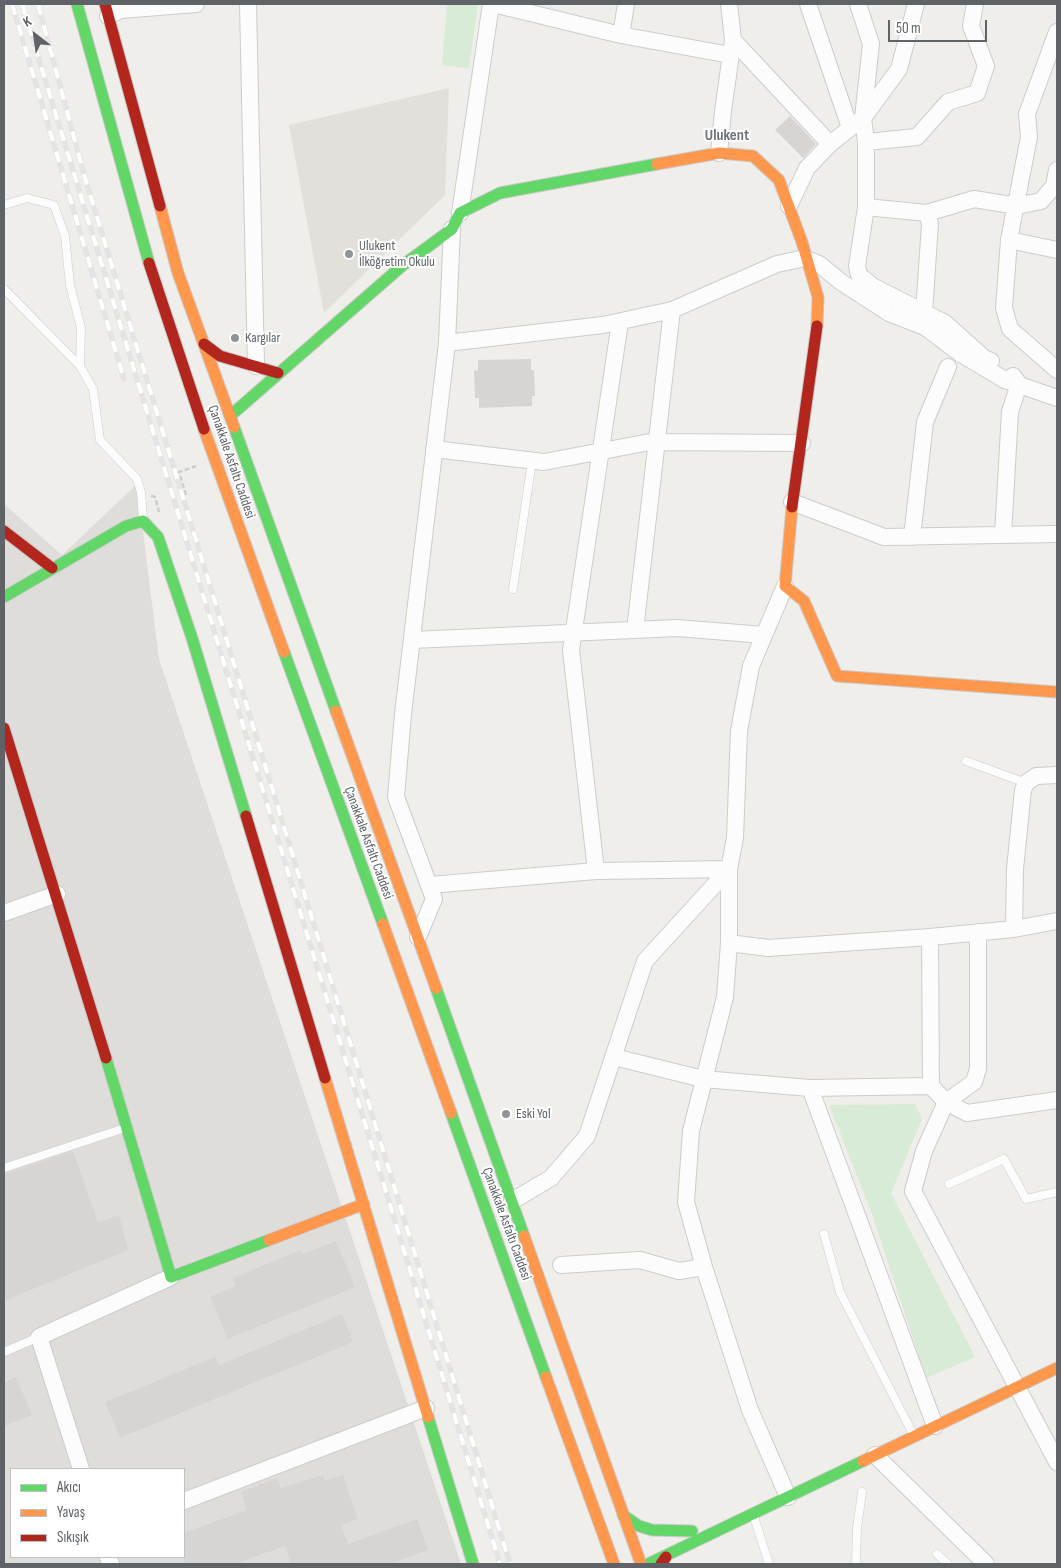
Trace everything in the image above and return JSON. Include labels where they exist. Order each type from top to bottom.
[{"type":"main road","name":"Çanakkale Asfaltı Caddesi","points":[[77,4],[157,291],[214,461],[614,1564]]},
{"type":"main road","points":[[106,10],[178,273],[418,937],[641,1564]]},
{"type":"main road","points":[[230,416],[403,264],[452,230],[460,213],[500,193],[720,154],[753,156],[779,180],[818,297],[819,313],[802,443],[792,502],[785,586],[804,601],[838,676],[1057,692]]},
{"type":"main road","points":[[204,344],[220,356],[278,373]]},
{"type":"main road","points":[[4,597],[126,526],[143,521],[158,537],[192,638],[473,1564]]},
{"type":"main road","points":[[4,532],[52,568]]},
{"type":"main road","points":[[4,728],[57,894],[171,1276],[364,1204]]},
{"type":"main road","points":[[647,1564],[663,1561],[753,1512],[1057,1368]]},
{"type":"main road","points":[[628,1558],[634,1546],[692,1531],[753,1512]]},
{"type":"main road","points":[[623,1515],[640,1526],[652,1530],[692,1531]]},
{"type":"street","points":[[106,10],[196,4]]},
{"type":"street","points":[[248,4],[256,366]]},
{"type":"street","points":[[460,213],[492,4],[621,35],[732,47],[830,144]]},
{"type":"street","points":[[621,35],[626,4]]},
{"type":"street","points":[[720,154],[732,47],[729,4]]},
{"type":"street","points":[[808,4],[850,128]]},
{"type":"street","points":[[858,4],[871,44],[863,118],[866,142],[866,206],[857,266],[859,275],[874,287],[945,323],[984,358],[1008,369],[1019,384]]},
{"type":"street","points":[[789,206],[807,168],[830,144],[863,118],[899,69],[916,4]]},
{"type":"street","points":[[866,142],[917,137],[948,102],[977,93],[986,66],[971,26],[975,4]]},
{"type":"street","points":[[1057,32],[1027,114],[1030,137],[1009,240],[1004,308],[1010,329],[1057,370]]},
{"type":"street","points":[[866,206],[927,213],[974,199],[1017,206],[1041,201],[1054,186],[1057,170]]},
{"type":"street","points":[[924,312],[930,224],[927,213]]},
{"type":"street","points":[[418,937],[434,899],[396,797],[412,640],[447,343],[452,230]]},
{"type":"street","points":[[1009,240],[1057,250]]},
{"type":"street","points":[[447,343],[620,322],[672,310],[777,264],[805,258],[819,264],[841,282],[889,313],[925,326],[961,354],[1005,380],[1057,398]]},
{"type":"street","points":[[634,630],[672,310]]},
{"type":"street","points":[[596,871],[571,650],[620,322]]},
{"type":"street","points":[[912,537],[925,422],[948,367]]},
{"type":"street","points":[[1003,535],[1010,412],[1019,384]]},
{"type":"street","points":[[434,449],[544,462],[656,442],[802,443]]},
{"type":"street","points":[[792,502],[884,537],[1057,534]]},
{"type":"street","points":[[785,586],[750,666],[739,731],[735,838],[730,869],[729,943],[725,996],[690,1131],[686,1202],[704,1267],[750,1410],[788,1497]]},
{"type":"street","points":[[412,640],[677,628],[764,635]]},
{"type":"street","points":[[1014,929],[1014,869],[1021,806],[1026,783],[1036,776],[1057,776]]},
{"type":"street","points":[[428,885],[596,871],[730,869]]},
{"type":"street","points":[[512,1201],[551,1178],[587,1136],[645,961],[730,869]]},
{"type":"street","points":[[4,913],[57,894]]},
{"type":"street","points":[[729,943],[768,948],[930,937],[1014,929],[1057,921]]},
{"type":"street","points":[[978,932],[978,1070],[974,1082],[946,1102],[924,1151],[913,1190],[1019,1386],[1057,1462]]},
{"type":"street","points":[[930,937],[931,1086],[946,1102],[967,1113],[1057,1100]]},
{"type":"street","points":[[614,1057],[703,1079],[810,1088],[931,1086]]},
{"type":"street","points":[[810,1088],[935,1426]]},
{"type":"street","points":[[561,1265],[640,1260],[679,1271],[704,1267]]},
{"type":"street","points":[[81,1468],[39,1337],[171,1276]]},
{"type":"street","points":[[185,1501],[426,1408]]},
{"type":"street","points":[[875,1455],[986,1564]]},
{"type":"lane","points":[[87,72],[111,127]]},
{"type":"lane","points":[[4,205],[27,198],[54,205],[65,236],[70,285],[81,328],[80,366]]},
{"type":"lane","points":[[4,289],[80,366],[93,389],[100,440],[137,479],[141,492],[143,521]]},
{"type":"lane","points":[[513,589],[532,461]]},
{"type":"lane","points":[[966,761],[1026,783]]},
{"type":"lane","points":[[4,1168],[127,1127]]},
{"type":"lane","points":[[949,1184],[1004,1160],[1026,1199],[1057,1192]]},
{"type":"lane","points":[[824,1234],[840,1292],[895,1395],[914,1436]]},
{"type":"lane","points":[[4,1352],[39,1337]]},
{"type":"lane","points":[[856,1564],[857,1528],[862,1492]]},
{"type":"lane","points":[[753,1512],[769,1564]]},
{"type":"lane","points":[[937,1554],[948,1564]]},
{"type":"path","points":[[186,495],[179,472],[197,466]]},
{"type":"path","points":[[154,497],[160,513]]},
{"type":"shaded area","name":"Ulukent İlköğretim Okulu","points":[[449,88],[445,195],[324,313],[289,125]]},
{"type":"shaded area","points":[[137,484],[159,659],[461,1564],[4,1564],[4,504],[62,555]]},
{"type":"green space","points":[[447,4],[478,4],[469,68],[442,65]]},
{"type":"green space","points":[[915,1104],[922,1119],[891,1193],[975,1357],[926,1378],[871,1211],[829,1105]]},
{"type":"building","points":[[790,116],[816,144],[803,158],[775,130]]},
{"type":"building","points":[[531,359],[531,370],[534,370],[535,396],[532,396],[532,406],[479,408],[479,398],[475,398],[474,371],[478,370],[478,360]]},
{"type":"building","points":[[73,1151],[98,1223],[119,1215],[128,1250],[4,1301],[4,1174]]},
{"type":"building","points":[[336,1241],[355,1287],[228,1339],[210,1297],[236,1286],[233,1278],[301,1250],[303,1254]]},
{"type":"building","points":[[342,1314],[353,1342],[120,1438],[105,1402],[215,1357],[219,1365]]},
{"type":"building","points":[[16,1377],[32,1415],[4,1426],[4,1383]]},
{"type":"building","points":[[323,1475],[325,1481],[343,1475],[358,1519],[341,1525],[348,1544],[417,1519],[428,1550],[390,1564],[291,1564],[285,1546],[234,1564],[184,1564],[185,1533],[247,1510],[241,1492],[277,1478],[281,1488]]},
{"type":"railway","points":[[12,4],[124,379]]},
{"type":"railway","points":[[22,4],[500,1564]]},
{"type":"railway","points":[[38,4],[85,178],[510,1564]]},
{"type":"traffic: fast","points":[[77,4],[149,263]]},
{"type":"traffic: fast","points":[[230,416],[403,265],[452,229],[460,213],[500,193],[657,164]]},
{"type":"traffic: fast","points":[[234,427],[336,711]]},
{"type":"traffic: fast","points":[[4,597],[126,526],[143,521],[158,537],[192,638],[246,816]]},
{"type":"traffic: fast","points":[[284,652],[383,924]]},
{"type":"traffic: fast","points":[[436,988],[524,1236]]},
{"type":"traffic: fast","points":[[106,1058],[171,1277],[269,1240]]},
{"type":"traffic: fast","points":[[451,1113],[546,1377]]},
{"type":"traffic: fast","points":[[428,1417],[473,1564]]},
{"type":"traffic: fast","points":[[650,1563],[863,1461]]},
{"type":"traffic: fast","points":[[623,1515],[639,1526],[652,1530],[692,1531]]},
{"type":"traffic: slow","points":[[657,164],[719,153],[753,156],[779,180],[802,242],[818,297],[817,326]]},
{"type":"traffic: slow","points":[[160,206],[178,273],[234,427]]},
{"type":"traffic: slow","points":[[204,429],[284,652]]},
{"type":"traffic: slow","points":[[792,507],[785,586],[804,601],[837,676],[1057,692]]},
{"type":"traffic: slow","points":[[336,711],[436,988]]},
{"type":"traffic: slow","points":[[383,924],[451,1113]]},
{"type":"traffic: slow","points":[[325,1078],[428,1417]]},
{"type":"traffic: slow","points":[[269,1240],[364,1204]]},
{"type":"traffic: slow","points":[[524,1236],[641,1564]]},
{"type":"traffic: slow","points":[[863,1461],[1057,1368]]},
{"type":"traffic: slow","points":[[546,1377],[614,1564]]},
{"type":"traffic: jam","points":[[105,4],[160,206]]},
{"type":"traffic: jam","points":[[149,263],[204,429]]},
{"type":"traffic: jam","points":[[792,507],[817,326]]},
{"type":"traffic: jam","points":[[204,344],[220,356],[278,373]]},
{"type":"traffic: jam","points":[[4,531],[52,568]]},
{"type":"traffic: jam","points":[[4,728],[106,1058]]},
{"type":"traffic: jam","points":[[246,816],[325,1078]]},
{"type":"traffic: jam","points":[[661,1564],[666,1557]]},
{"type":"place","name":"Ulukent İlköğretim Okulu","points":[[349,254]]},
{"type":"place","name":"Kargılar","points":[[235,338]]},
{"type":"place","name":"Eski Yol","points":[[506,1114]]},
{"type":"district","name":"Ulukent","points":[[727,136]]}]
